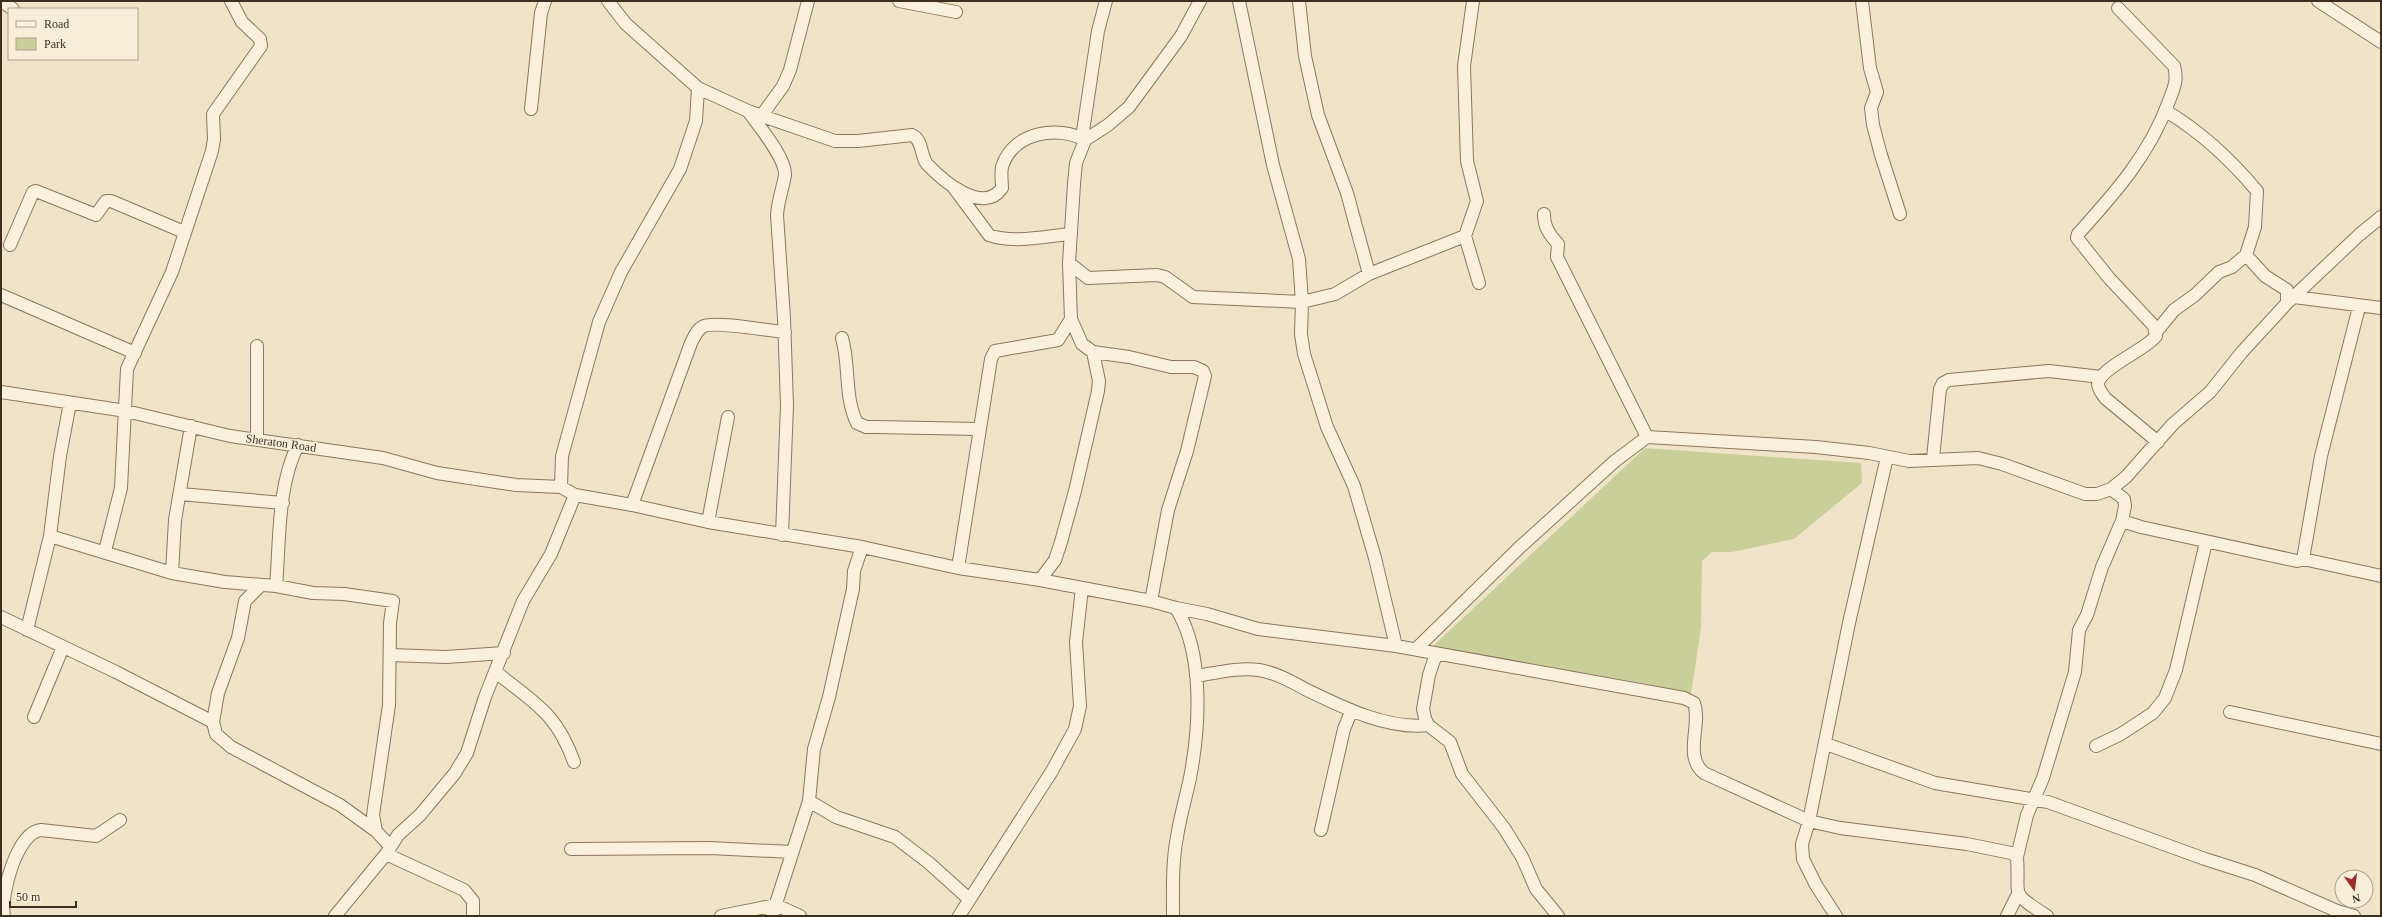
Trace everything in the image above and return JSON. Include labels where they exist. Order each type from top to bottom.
[{"type":"street","points":[[1,1],[12,8]]},
{"type":"street","points":[[105,551],[121,488],[127,369],[172,272],[212,151],[214,139],[213,114],[261,46],[260,39],[242,22],[231,1]]},
{"type":"street","points":[[531,109],[541,13],[545,1]]},
{"type":"street","points":[[608,1],[626,24],[698,88],[748,110],[835,141],[858,141],[912,135],[918,140],[927,164],[953,187],[990,235],[997,238],[1012,238],[1071,234]]},
{"type":"street","points":[[762,115],[783,86],[790,70],[807,5],[817,1]]},
{"type":"street","points":[[899,1],[956,12]]},
{"type":"street","points":[[1106,1],[1098,31],[1084,139],[1076,163],[1069,263],[1071,319],[1082,344],[1093,352],[1129,357],[1171,367],[1194,367],[1203,371],[1205,376],[1187,451],[1168,510],[1150,601]]},
{"type":"street","points":[[953,187],[975,198],[993,197],[1002,188],[1002,164],[1021,140],[1054,132],[1084,139],[1108,125],[1129,107],[1182,36],[1200,1]]},
{"type":"street","points":[[1239,1],[1273,164],[1299,259],[1302,302],[1301,334],[1304,354],[1327,427],[1354,486],[1375,558],[1396,646]]},
{"type":"street","points":[[1299,1],[1305,56],[1318,115],[1347,193],[1369,274]]},
{"type":"street","points":[[1473,1],[1464,66],[1467,161],[1477,201],[1465,236],[1479,284]]},
{"type":"street","points":[[1862,1],[1870,68],[1877,92],[1871,108],[1873,125],[1900,214]]},
{"type":"street","points":[[2318,1],[2381,42]]},
{"type":"street","points":[[2118,8],[2174,66],[2178,78],[2158,132],[2133,171],[2078,234],[2077,238],[2109,278],[2150,321],[2156,331]]},
{"type":"street","points":[[698,88],[696,121],[680,169],[621,272],[599,322],[562,456],[561,487],[574,495],[632,505],[708,522],[862,547],[958,568],[1040,580],[1150,601],[1207,614],[1258,629],[1416,649],[1436,654],[1684,698],[1694,703],[1697,712],[1693,756],[1697,767],[1716,779],[1809,821],[1840,828],[1968,844],[2011,853],[2017,857]]},
{"type":"street","points":[[748,110],[772,144],[784,168],[785,176],[778,198],[777,215],[785,332],[787,405],[782,535]]},
{"type":"street","points":[[2158,442],[2105,398],[2098,384],[2101,377],[2152,341],[2156,331],[2174,310],[2195,295],[2219,272],[2232,267],[2246,255],[2254,227],[2257,191],[2232,162],[2184,122],[2166,111]]},
{"type":"street","points":[[10,246],[34,192],[36,191],[96,215],[106,201],[111,201],[184,232]]},
{"type":"street","points":[[1544,214],[1544,224],[1550,235],[1558,244],[1557,257],[1647,437]]},
{"type":"street","points":[[1416,649],[1520,547],[1615,461],[1647,437],[1816,447],[1909,461],[1933,458],[1978,458],[2085,494],[2097,494],[2111,489],[2126,478],[2178,419],[2210,392],[2242,352],[2290,300],[2359,235],[2381,217]]},
{"type":"street","points":[[1069,263],[1088,278],[1157,275],[1165,277],[1192,297],[1302,302],[1335,294],[1369,274],[1465,236]]},
{"type":"street","points":[[2246,255],[2265,276],[2287,290],[2290,300]]},
{"type":"street","points":[[1,295],[135,353]]},
{"type":"street","points":[[2290,300],[2381,308]]},
{"type":"street","points":[[2303,559],[2321,456],[2360,307]]},
{"type":"street","points":[[958,568],[978,429],[991,359],[995,351],[1058,340],[1071,319]]},
{"type":"street","points":[[632,505],[691,343],[699,330],[705,326],[719,326],[785,332]]},
{"type":"street","points":[[842,338],[847,360],[848,383],[857,423],[866,427],[978,429]]},
{"type":"street","points":[[257,346],[257,439]]},
{"type":"street","points":[[1040,580],[1055,560],[1080,471],[1098,391],[1099,381],[1093,352]]},
{"type":"street","points":[[1933,458],[1940,389],[1943,383],[1949,380],[2049,371],[2101,377]]},
{"type":"street","name":"Sheraton Road","points":[[1,392],[126,412],[257,439],[383,458],[437,473],[516,485],[561,487]]},
{"type":"street","points":[[27,630],[50,536],[60,456],[70,403]]},
{"type":"street","points":[[708,522],[728,417]]},
{"type":"street","points":[[172,573],[175,520],[191,426]]},
{"type":"street","points":[[276,586],[283,502],[290,461],[298,445]]},
{"type":"street","points":[[1836,916],[1816,885],[1803,859],[1802,844],[1809,821],[1826,744],[1849,623],[1887,457]]},
{"type":"street","points":[[2047,916],[2024,901],[2018,894],[2016,882],[2017,857],[2027,816],[2035,798],[2075,672],[2079,630],[2088,615],[2102,567],[2122,521],[2125,506],[2124,499],[2111,489]]},
{"type":"street","points":[[180,494],[283,502]]},
{"type":"street","points":[[336,916],[388,850],[428,806],[455,773],[467,753],[476,722],[523,601],[551,554],[574,495]]},
{"type":"street","points":[[2122,521],[2141,527],[2296,562],[2303,559],[2381,576]]},
{"type":"street","points":[[50,536],[105,551],[172,573],[260,586],[276,586],[313,593],[344,594],[393,601],[388,705],[373,815],[376,831],[388,850],[464,890],[473,901],[473,916]]},
{"type":"street","points":[[2096,746],[2121,734],[2153,714],[2165,698],[2176,670],[2206,542]]},
{"type":"street","points":[[774,911],[809,801],[814,749],[829,697],[853,589],[854,571],[862,547]]},
{"type":"street","points":[[260,586],[245,601],[238,638],[218,693],[213,722],[216,734],[231,747],[334,801],[376,831]]},
{"type":"street","points":[[959,916],[969,898],[1052,771],[1075,729],[1080,706],[1076,642],[1082,588]]},
{"type":"street","points":[[1173,916],[1176,837],[1191,776],[1195,730],[1196,676],[1193,647],[1187,625],[1176,608]]},
{"type":"street","points":[[1,617],[213,722]]},
{"type":"street","points":[[34,717],[63,647]]},
{"type":"street","points":[[390,654],[446,657],[504,653]]},
{"type":"street","points":[[1436,654],[1429,675],[1423,709],[1428,725],[1450,742],[1462,774],[1500,823],[1522,857],[1536,889],[1558,916]]},
{"type":"street","points":[[1196,676],[1241,670],[1259,670],[1278,675],[1351,712],[1410,726],[1428,725]]},
{"type":"street","points":[[496,672],[547,712],[568,743],[574,762]]},
{"type":"street","points":[[1321,830],[1344,729],[1351,712]]},
{"type":"street","points":[[2230,712],[2380,741]]},
{"type":"street","points":[[1826,744],[1935,783],[2035,798],[2089,816],[2205,859],[2255,875],[2336,914],[2354,916]]},
{"type":"street","points":[[809,801],[836,818],[895,837],[929,863],[969,898]]},
{"type":"street","points":[[4,916],[4,894],[8,876],[15,859],[34,830],[96,836],[103,834],[120,820]]},
{"type":"street","points":[[571,849],[710,848],[792,852]]},
{"type":"street","points":[[2007,916],[2018,894]]},
{"type":"street","points":[[721,916],[774,911],[800,916]]},
{"type":"green space","points":[[1645,448],[1861,463],[1862,483],[1794,539],[1732,552],[1712,552],[1702,561],[1701,628],[1691,694],[1648,684],[1432,647]]}]
